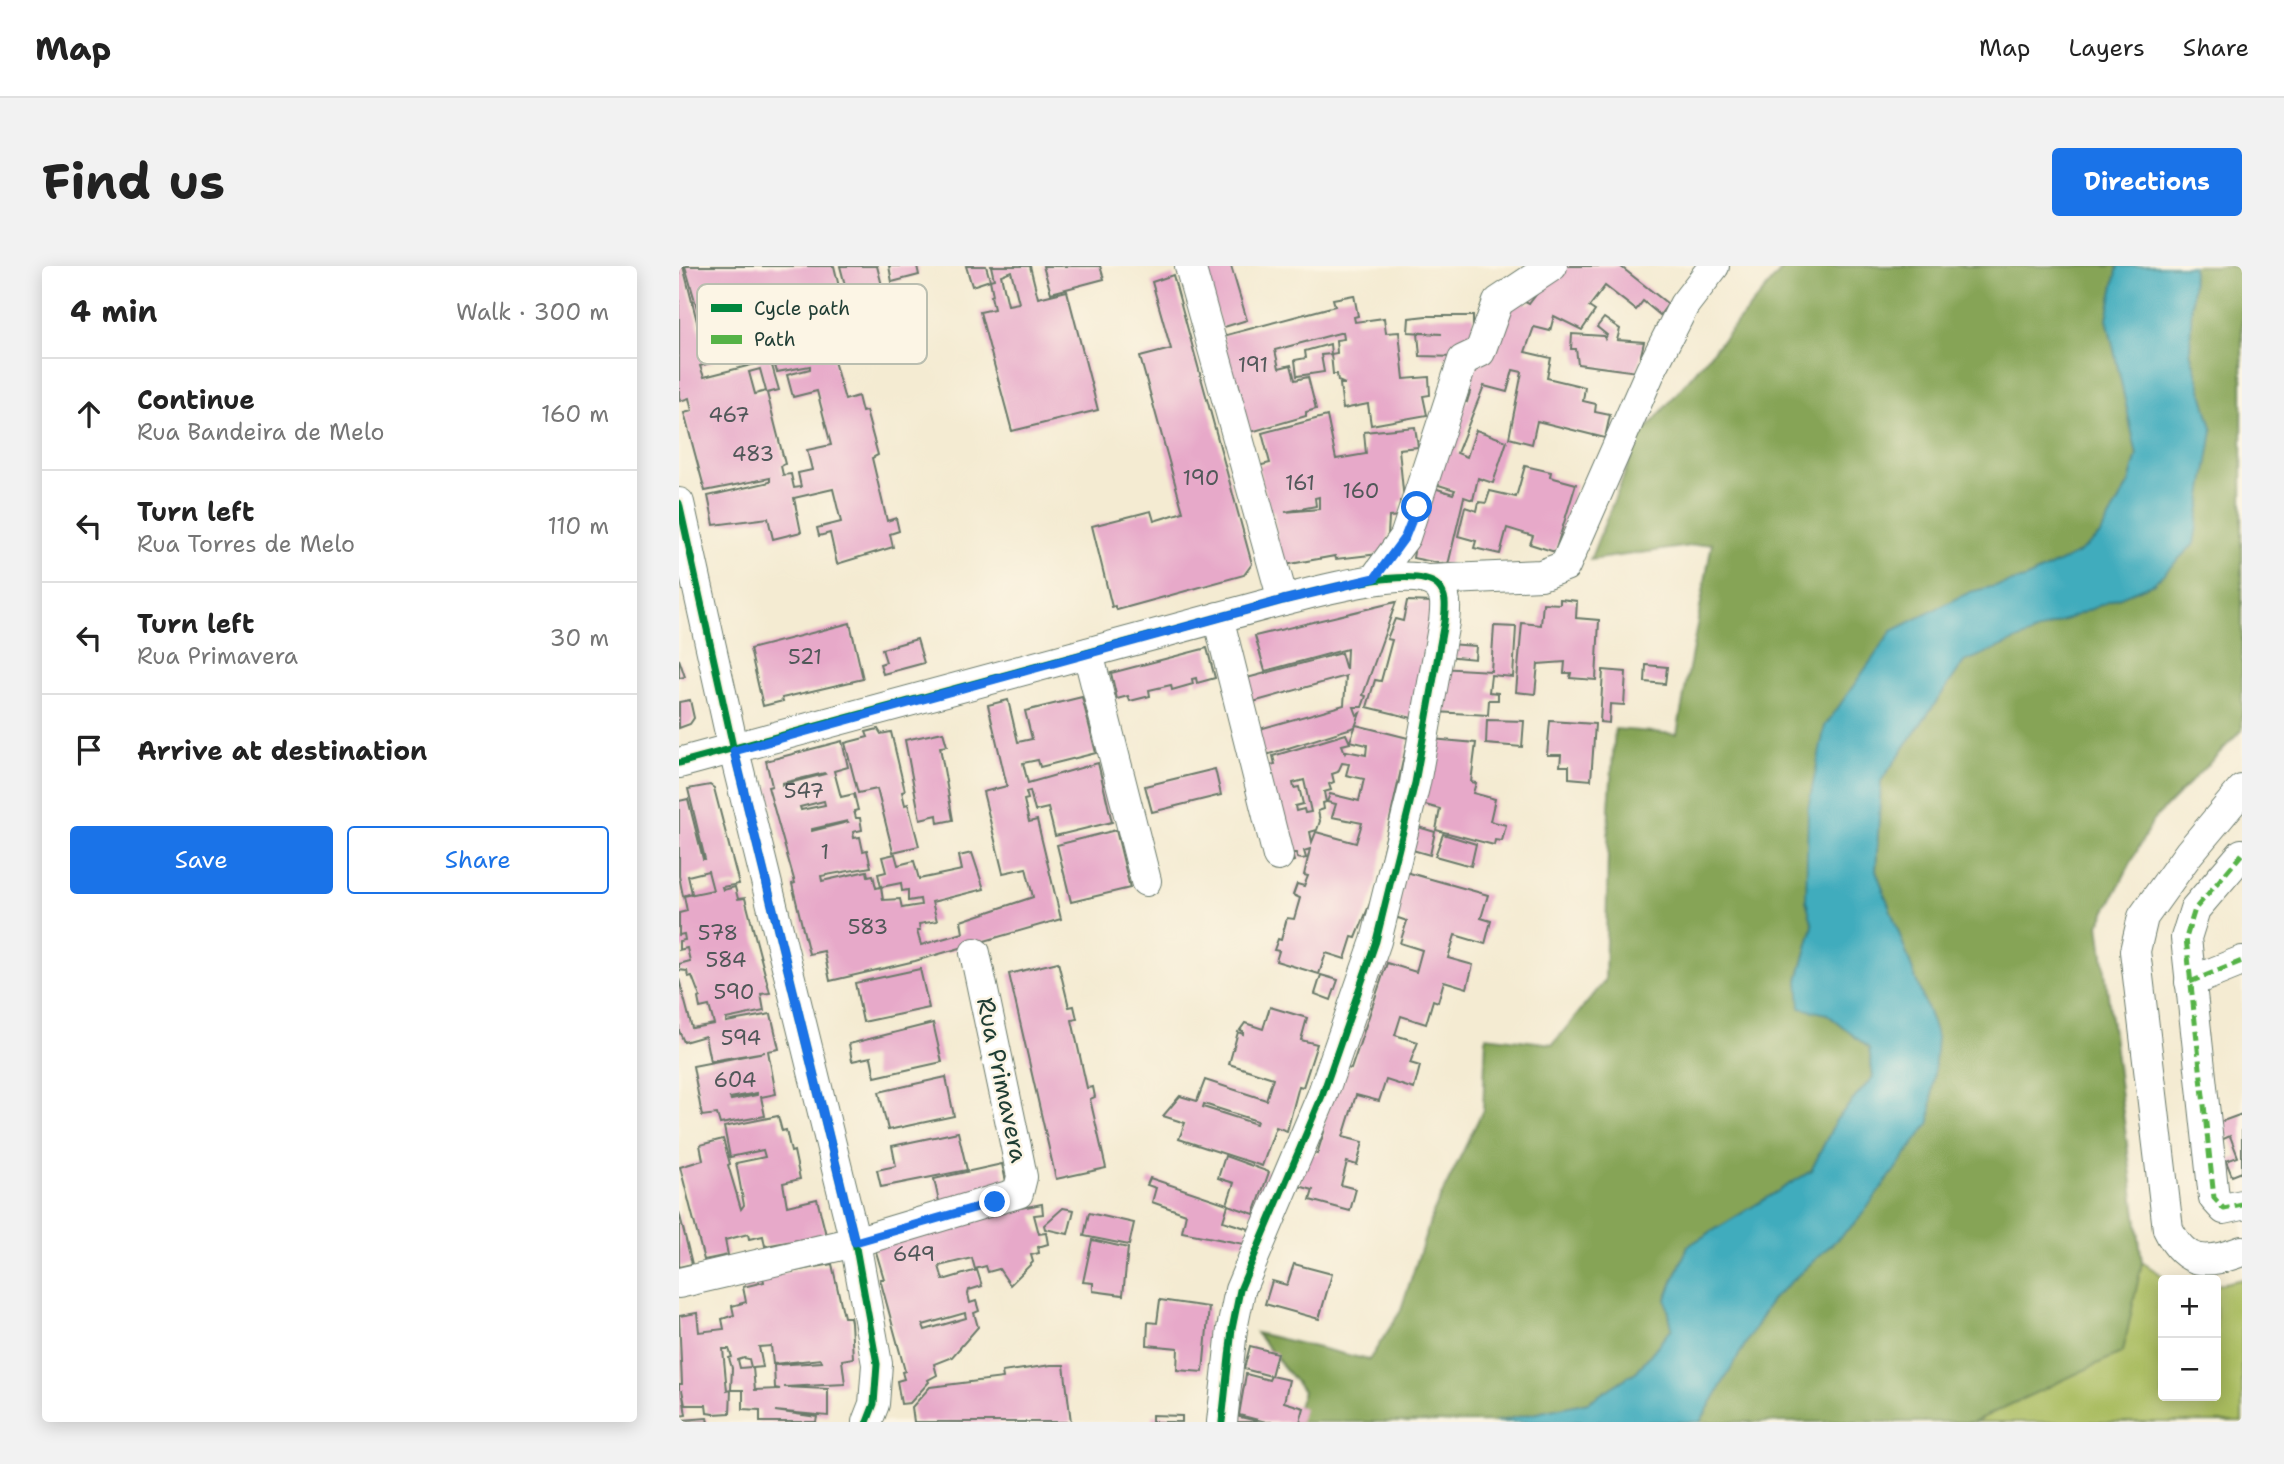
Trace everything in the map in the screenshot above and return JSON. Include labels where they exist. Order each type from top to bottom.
[{"type":"street","points":[[1190,266],[1283,600]]},
{"type":"street","points":[[1375,578],[1405,537],[1463,360],[1480,352],[1498,302],[1552,266]]},
{"type":"street","points":[[679,763],[734,751],[1219,617],[1375,578],[1429,580],[1541,575],[1565,566],[1651,370],[1685,305],[1714,266]]},
{"type":"street","points":[[679,503],[734,751],[855,1242],[877,1364],[874,1404],[867,1422]]},
{"type":"street","points":[[1222,1422],[1232,1329],[1240,1290],[1322,1096],[1376,942],[1397,861],[1444,622],[1444,596],[1438,586],[1429,580]]},
{"type":"street","points":[[1219,617],[1278,856]]},
{"type":"street","points":[[1089,653],[1146,881]]},
{"type":"street","points":[[2242,790],[2189,853],[2143,917],[2135,951],[2168,1229],[2175,1243],[2189,1258],[2207,1260],[2242,1251]]},
{"type":"street","points":[[2242,854],[2195,909],[2186,938],[2214,1198],[2224,1209],[2242,1205]]},
{"type":"street","name":"Rua Primavera","points":[[679,1283],[855,1242],[1013,1196],[1020,1188],[1017,1152],[975,953]]},
{"type":"street","points":[[2190,982],[2242,961]]},
{"type":"green space","points":[[1785,266],[2118,266],[2107,318],[2137,455],[2129,483],[2099,536],[2077,554],[2025,579],[1970,592],[1806,900],[1813,926],[1798,980],[1827,1014],[1869,1048],[1873,1077],[1836,1120],[1811,1171],[1688,1246],[1666,1298],[1672,1328],[1637,1371],[1588,1402],[1495,1422],[1293,1422],[1303,1391],[1256,1333],[1369,1360],[1400,1312],[1433,1213],[1483,1110],[1486,1036],[1553,1044],[1605,981],[1609,807],[1615,729],[1677,734],[1712,543],[1590,560],[1639,438]]},
{"type":"green space","points":[[2193,266],[2242,266],[2242,730],[2153,820],[2099,924],[2142,1262],[2123,1352],[1973,1422],[1700,1422],[1771,1300],[1858,1220],[1937,1037],[1876,870],[1881,781],[1964,662],[2154,583],[2213,431],[2190,351]]},
{"type":"green space","points":[[2142,1262],[2162,1275],[2158,1275],[2158,1401],[2221,1401],[2221,1284],[2242,1279],[2242,1422],[1973,1422],[2122,1352]]},
{"type":"water","points":[[2118,266],[2193,266],[2190,351],[2213,431],[2194,544],[2154,583],[1964,662],[1881,781],[1876,870],[1937,1037],[1930,1122],[1858,1220],[1771,1300],[1700,1422],[1495,1422],[1588,1402],[1637,1371],[1672,1328],[1666,1299],[1688,1246],[1811,1171],[1836,1120],[1873,1077],[1869,1048],[1827,1014],[1800,1008],[1798,980],[1813,926],[1806,900],[1808,808],[1825,726],[1892,631],[1970,592],[2025,579],[2077,554],[2099,536],[2129,483],[2137,455],[2107,318]]},
{"type":"building","points":[[679,266],[683,266],[697,321],[697,364],[706,364],[700,366],[704,377],[755,364],[772,364],[779,390],[767,393],[785,464],[781,466],[783,475],[791,474],[794,488],[801,487],[798,473],[812,470],[807,450],[831,445],[817,391],[793,397],[787,375],[810,369],[810,366],[777,372],[775,364],[835,364],[845,400],[858,396],[862,412],[866,411],[878,455],[872,458],[887,521],[896,518],[899,531],[890,534],[893,547],[837,564],[830,533],[819,536],[817,528],[841,522],[833,489],[794,498],[801,532],[773,539],[768,518],[714,525],[708,496],[770,482],[770,478],[705,491],[684,413],[692,411],[689,398],[680,401]],"holes":[[[760,369],[766,391],[755,394],[749,372]]]},
{"type":"building","points":[[685,266],[834,266],[838,284],[697,284],[697,308]]},
{"type":"building","points":[[840,266],[877,266],[882,284],[845,284]]},
{"type":"building","points":[[889,266],[917,266],[919,275],[892,282]]},
{"type":"building","points":[[966,266],[986,266],[990,280],[972,286]]},
{"type":"building","points":[[991,266],[1030,266],[1038,298],[1067,291],[1098,410],[1012,431],[980,312],[994,309],[990,280],[994,279]],"holes":[[[1011,271],[1019,303],[1008,305],[1001,275]]]},
{"type":"building","points":[[1043,266],[1100,266],[1104,279],[1051,293]]},
{"type":"building","points":[[1203,266],[1231,266],[1247,320],[1221,328]]},
{"type":"building","points":[[1558,266],[1620,266],[1668,304],[1660,315],[1643,301],[1636,310],[1605,286],[1589,307],[1595,311],[1582,330],[1554,316],[1550,331],[1534,327],[1525,352],[1551,358],[1547,378],[1585,387],[1583,401],[1596,404],[1595,412],[1610,415],[1605,438],[1537,421],[1532,444],[1509,438],[1522,372],[1513,370],[1507,392],[1484,386],[1457,453],[1467,457],[1476,430],[1507,441],[1493,483],[1478,478],[1473,500],[1464,497],[1448,565],[1413,558],[1414,552],[1411,552],[1428,486],[1453,494],[1455,490],[1429,482],[1461,399],[1467,402],[1470,392],[1459,389],[1519,299],[1529,304]]},
{"type":"building","points":[[1173,275],[1252,564],[1244,575],[1117,610],[1115,606],[1112,607],[1092,526],[1151,511],[1154,521],[1183,512],[1140,357],[1171,349],[1152,282]]},
{"type":"building","points":[[1354,295],[1358,316],[1354,317],[1355,322],[1384,318],[1386,333],[1399,332],[1404,379],[1429,377],[1430,395],[1423,396],[1427,415],[1371,425],[1368,404],[1343,409],[1340,384],[1345,384],[1338,381],[1337,374],[1333,374],[1331,354],[1337,353],[1336,340],[1344,339],[1343,332],[1275,350],[1279,368],[1291,365],[1295,380],[1308,377],[1316,409],[1306,412],[1306,416],[1251,432],[1237,395],[1241,393],[1237,379],[1231,381],[1223,336],[1335,306],[1333,299]]},
{"type":"building","points":[[1473,316],[1473,333],[1477,333],[1457,357],[1420,356],[1418,333],[1442,334],[1408,332],[1409,318]]},
{"type":"building","points":[[1604,318],[1620,329],[1617,340],[1644,342],[1637,372],[1578,364],[1576,349],[1571,349],[1572,334],[1604,336],[1605,339],[1607,335],[1597,327]]},
{"type":"building","points":[[1330,344],[1331,354],[1321,355],[1324,372],[1297,376],[1295,360],[1306,358],[1305,351]]},
{"type":"building","points":[[1327,416],[1336,459],[1366,454],[1364,432],[1415,427],[1418,447],[1399,449],[1404,501],[1400,501],[1400,516],[1389,517],[1387,553],[1336,559],[1335,556],[1279,566],[1274,511],[1270,511],[1258,466],[1270,463],[1262,433]],"holes":[[[1319,497],[1319,509],[1285,512],[1316,506],[1315,498]]]},
{"type":"building","points":[[1525,466],[1551,472],[1550,477],[1576,484],[1555,552],[1530,544],[1533,536],[1507,528],[1500,554],[1474,548],[1476,541],[1458,536],[1465,507],[1477,511],[1479,502],[1486,503],[1490,491],[1516,497]]},
{"type":"building","points":[[1560,599],[1577,601],[1576,618],[1599,620],[1596,680],[1570,678],[1571,673],[1564,673],[1565,662],[1538,664],[1535,694],[1516,692],[1522,623],[1541,625],[1543,603],[1560,604]]},
{"type":"building","points":[[1407,601],[1433,602],[1412,718],[1367,707],[1375,680],[1381,681],[1392,640],[1387,639],[1395,619],[1403,621]]},
{"type":"building","points":[[1396,602],[1363,695],[1366,696],[1362,707],[1354,707],[1357,715],[1360,713],[1355,727],[1263,756],[1256,730],[1344,705],[1346,676],[1253,702],[1247,678],[1341,653],[1346,670],[1347,649],[1265,671],[1255,636]]},
{"type":"building","points":[[850,623],[863,679],[782,698],[783,701],[763,706],[750,649]]},
{"type":"building","points":[[1494,626],[1516,627],[1513,677],[1491,675],[1489,692],[1498,693],[1498,700],[1489,700],[1488,715],[1436,712],[1439,668],[1491,671]]},
{"type":"building","points":[[917,639],[924,663],[883,674],[880,664],[886,662],[882,649]]},
{"type":"building","points":[[1447,644],[1476,646],[1475,659],[1446,656]]},
{"type":"building","points":[[1207,648],[1215,678],[1197,683],[1196,678],[1192,679],[1193,684],[1172,690],[1171,685],[1149,690],[1150,696],[1130,701],[1128,696],[1117,699],[1111,673]]},
{"type":"building","points":[[679,659],[685,677],[679,678]]},
{"type":"building","points":[[1646,665],[1667,667],[1665,684],[1645,682]]},
{"type":"building","points":[[1603,670],[1626,672],[1624,705],[1610,704],[1609,723],[1600,722]]},
{"type":"building","points":[[1082,697],[1096,753],[1040,767],[1038,760],[1023,763],[1028,783],[1098,763],[1112,822],[1055,836],[1048,808],[1035,811],[1030,791],[1026,792],[1028,799],[1024,800],[1029,822],[1037,820],[1061,919],[915,961],[830,981],[824,951],[809,954],[792,884],[795,883],[768,787],[772,786],[766,761],[842,741],[848,767],[834,771],[841,797],[854,794],[858,810],[854,811],[856,818],[860,818],[862,830],[853,832],[854,838],[860,837],[871,867],[821,876],[822,881],[867,871],[868,876],[873,875],[876,888],[881,887],[878,874],[886,872],[882,857],[895,854],[898,865],[914,861],[919,879],[962,870],[959,856],[972,853],[984,889],[932,902],[937,921],[919,924],[920,931],[917,931],[921,945],[963,933],[961,921],[1033,897],[1026,868],[1003,873],[983,792],[1007,786],[988,705],[1008,700],[1018,742],[1032,739],[1025,711]],"holes":[[[825,774],[782,785],[782,783]],[[824,801],[825,805],[801,810],[800,807]],[[847,821],[848,822],[812,831]],[[901,883],[902,891],[908,890],[908,901],[920,899],[921,905],[902,908],[900,899],[883,900],[881,887]]]},
{"type":"building","points":[[690,700],[694,718],[690,724],[679,728],[679,702]]},
{"type":"building","points":[[1487,720],[1524,721],[1522,747],[1486,744]]},
{"type":"building","points":[[1550,721],[1595,724],[1591,780],[1569,778],[1569,766],[1560,766],[1561,755],[1547,755]]},
{"type":"building","points":[[1356,725],[1408,738],[1373,896],[1356,938],[1352,937],[1345,959],[1326,953],[1319,974],[1276,961],[1279,951],[1274,950],[1278,939],[1281,940],[1287,918],[1294,919],[1300,898],[1293,895],[1297,884],[1304,886],[1308,876],[1304,875],[1310,849],[1304,851],[1306,858],[1302,859],[1292,853],[1294,861],[1288,863],[1267,766],[1275,764],[1273,756],[1346,734],[1350,743],[1342,745],[1345,753],[1366,755],[1367,745],[1350,741]],"holes":[[[1342,763],[1349,764],[1346,775],[1364,779],[1359,801],[1330,794],[1327,802],[1336,804],[1332,817],[1362,823],[1356,843],[1316,832],[1312,842],[1310,832],[1317,830],[1320,821],[1318,811],[1324,809],[1323,803],[1326,802],[1324,792],[1331,790],[1329,784],[1334,782],[1332,774],[1338,772]],[[1304,780],[1311,812],[1305,813],[1304,809],[1296,811],[1295,806],[1303,804],[1299,787],[1294,788],[1293,783]]]},
{"type":"building","points":[[878,729],[881,734],[891,732],[905,791],[902,792],[905,805],[908,804],[919,846],[893,852],[877,789],[858,793],[845,743],[868,737],[866,732]]},
{"type":"building","points":[[943,732],[947,746],[940,747],[953,820],[938,823],[937,815],[920,819],[905,740]]},
{"type":"building","points":[[1431,739],[1476,743],[1471,782],[1476,783],[1473,793],[1495,799],[1490,821],[1506,825],[1502,841],[1495,840],[1494,845],[1436,830],[1440,809],[1418,803]]},
{"type":"building","points":[[1215,769],[1221,795],[1152,812],[1145,786]]},
{"type":"building","points":[[710,785],[714,788],[739,884],[722,887],[723,890],[735,887],[738,899],[745,898],[770,993],[761,994],[764,1011],[726,1019],[726,1022],[771,1014],[779,1049],[768,1051],[776,1094],[761,1097],[765,1116],[720,1124],[717,1114],[702,1116],[693,1066],[765,1052],[710,1061],[705,1036],[684,1042],[679,1031],[679,979],[692,1028],[714,1024],[709,1006],[700,1008],[700,997],[692,976],[688,977],[687,971],[679,970],[679,964],[690,961],[687,948],[679,950],[679,941],[685,940],[684,934],[679,935],[679,913],[687,911],[684,896],[713,890],[708,871],[688,876],[692,893],[683,896],[679,876],[679,801],[688,799],[705,859],[688,789]],"holes":[[[757,1093],[731,1100],[730,1098]]]},
{"type":"building","points":[[1415,826],[1435,832],[1430,855],[1409,849]]},
{"type":"building","points":[[1116,830],[1130,888],[1071,902],[1057,845]]},
{"type":"building","points":[[1443,834],[1476,844],[1471,866],[1435,856]]},
{"type":"building","points":[[1406,872],[1488,895],[1481,918],[1491,921],[1485,944],[1455,935],[1448,958],[1473,965],[1467,988],[1444,981],[1438,1002],[1433,1000],[1426,1024],[1401,1016],[1395,1035],[1418,1042],[1410,1063],[1420,1066],[1414,1089],[1386,1080],[1379,1101],[1356,1095],[1343,1137],[1363,1142],[1357,1165],[1347,1162],[1341,1185],[1356,1189],[1350,1211],[1310,1200],[1313,1190],[1299,1186],[1308,1152],[1317,1154],[1324,1132],[1322,1131],[1337,1065],[1351,1069],[1387,963],[1416,972],[1422,950],[1400,943],[1407,921],[1395,917]]},
{"type":"building","points":[[1058,962],[1069,1007],[1074,1006],[1077,1019],[1072,1020],[1087,1088],[1093,1087],[1095,1097],[1090,1099],[1106,1168],[1056,1179],[1009,974]]},
{"type":"building","points":[[920,969],[929,1008],[863,1022],[855,983]]},
{"type":"building","points":[[1321,975],[1338,980],[1331,1000],[1315,994]]},
{"type":"building","points":[[1270,1007],[1307,1018],[1301,1040],[1317,1044],[1303,1087],[1299,1086],[1287,1131],[1276,1127],[1262,1166],[1179,1139],[1185,1123],[1163,1116],[1180,1096],[1197,1101],[1205,1080],[1266,1100],[1273,1078],[1229,1064],[1238,1032],[1243,1034],[1240,1030],[1245,1023],[1263,1029]],"holes":[[[1204,1104],[1257,1121],[1256,1124],[1203,1107]]]},
{"type":"building","points":[[933,1023],[942,1062],[875,1077],[871,1057],[852,1061],[849,1044]]},
{"type":"building","points":[[946,1077],[954,1116],[888,1130],[879,1092]]},
{"type":"building","points":[[2242,1114],[2242,1172],[2232,1176],[2226,1161],[2238,1157],[2230,1136],[2219,1141],[2212,1125]]},
{"type":"building","points":[[778,1116],[782,1131],[786,1130],[791,1152],[794,1151],[800,1179],[783,1183],[787,1206],[817,1199],[826,1235],[765,1246],[763,1236],[749,1239],[748,1234],[725,1240],[728,1255],[704,1260],[680,1167],[703,1160],[700,1145],[723,1139],[741,1209],[744,1205],[736,1163],[765,1157],[763,1150],[730,1157],[724,1127]]},
{"type":"building","points":[[958,1132],[967,1170],[881,1187],[877,1170],[896,1166],[892,1146]]},
{"type":"building","points":[[1225,1156],[1269,1172],[1254,1214],[1228,1205],[1223,1221],[1249,1229],[1244,1244],[1182,1232],[1186,1214],[1152,1202],[1156,1188],[1147,1185],[1150,1178],[1227,1204],[1234,1183],[1218,1178]]},
{"type":"building","points":[[1002,1164],[1008,1190],[940,1206],[934,1179]]},
{"type":"building","points":[[1042,1204],[1043,1214],[1034,1215],[1039,1234],[1046,1233],[1048,1244],[1038,1247],[1039,1253],[1031,1255],[1033,1262],[1010,1285],[999,1269],[988,1272],[986,1266],[975,1269],[972,1258],[939,1266],[943,1280],[977,1270],[982,1286],[969,1290],[968,1294],[970,1303],[976,1301],[979,1311],[974,1313],[978,1327],[952,1357],[934,1364],[937,1375],[928,1380],[910,1403],[901,1404],[897,1381],[904,1379],[902,1372],[905,1371],[880,1279],[884,1279],[874,1245],[943,1223]],"holes":[[[965,1313],[966,1318],[925,1330],[923,1325]]]},
{"type":"building","points":[[1063,1208],[1074,1210],[1068,1234],[1045,1229],[1044,1225]]},
{"type":"building","points":[[679,1212],[692,1264],[679,1267]]},
{"type":"building","points":[[1089,1213],[1134,1223],[1129,1245],[1084,1236]]},
{"type":"building","points":[[1092,1240],[1128,1248],[1123,1295],[1093,1291],[1093,1283],[1083,1282]]},
{"type":"building","points":[[832,1264],[844,1317],[850,1317],[851,1322],[853,1358],[842,1360],[845,1384],[784,1387],[828,1389],[828,1416],[775,1411],[817,1417],[816,1422],[760,1422],[760,1410],[743,1409],[743,1390],[731,1390],[730,1413],[714,1414],[707,1413],[706,1405],[685,1405],[682,1390],[686,1415],[679,1416],[679,1384],[682,1384],[679,1316],[697,1313],[699,1332],[724,1329],[722,1319],[734,1315],[732,1306],[746,1302],[743,1287],[764,1282],[763,1277]],"holes":[[[771,1346],[773,1364],[821,1359],[822,1362],[774,1365],[775,1388],[780,1389],[755,1390],[753,1368],[763,1367],[759,1347]],[[723,1349],[729,1349],[732,1357],[729,1358],[732,1368],[731,1390],[727,1391]],[[749,1359],[751,1367],[740,1368],[738,1360]]]},
{"type":"building","points":[[1294,1264],[1332,1274],[1319,1319],[1265,1304],[1272,1281],[1287,1285]]},
{"type":"building","points":[[1160,1300],[1209,1307],[1203,1372],[1177,1370],[1178,1348],[1147,1345],[1148,1322],[1157,1323]]},
{"type":"building","points":[[1250,1346],[1277,1353],[1271,1376],[1244,1369]]},
{"type":"building","points":[[1064,1365],[1071,1422],[914,1422],[912,1407],[930,1387],[1003,1378],[1002,1372]]},
{"type":"building","points":[[1246,1374],[1269,1380],[1271,1376],[1289,1380],[1284,1402],[1304,1408],[1300,1422],[1266,1422],[1239,1415]]},
{"type":"building","points":[[1152,1415],[1182,1416],[1182,1422],[1152,1422]]},
{"type":"building","points":[[1236,1416],[1257,1421],[1236,1422]]},
{"type":"building","points":[[707,1418],[708,1422],[683,1422],[683,1420]]},
{"type":"marked path","points":[[2242,854],[2195,909],[2186,938],[2214,1198],[2224,1209],[2242,1205]]},
{"type":"marked path","points":[[2190,982],[2242,961]]},
{"type":"cycle path","points":[[679,503],[734,751],[855,1242],[877,1364],[874,1404],[867,1422]]},
{"type":"cycle path","points":[[679,763],[1316,592],[1386,578],[1426,580],[1438,586],[1445,599],[1444,622],[1415,783],[1376,941],[1322,1096],[1240,1290],[1232,1329],[1222,1422]]},
{"type":"route","points":[[995,1202],[855,1242],[734,751],[1283,600],[1375,578],[1405,537],[1417,507]]}]
